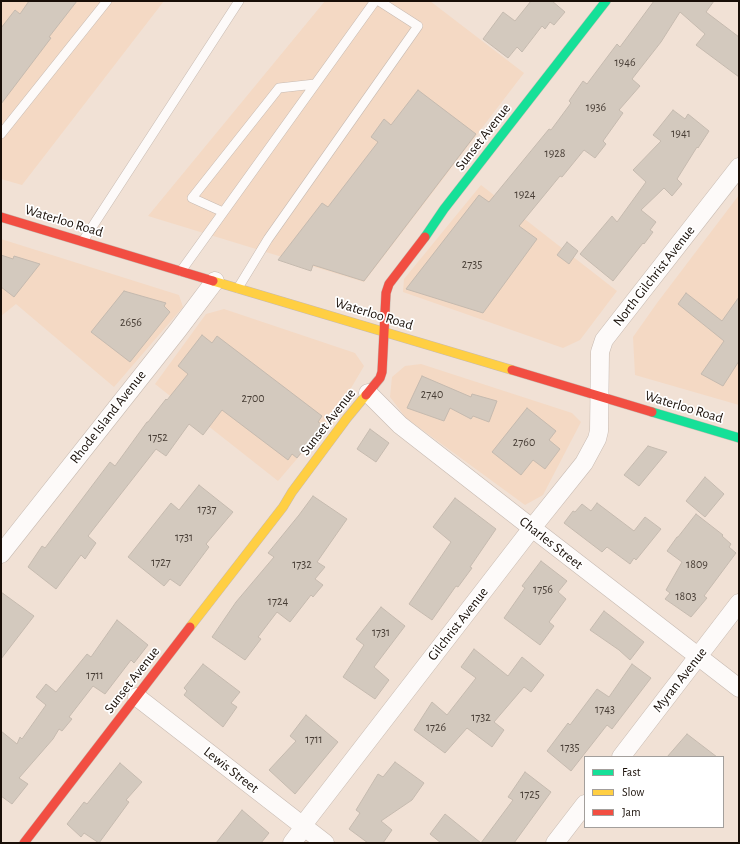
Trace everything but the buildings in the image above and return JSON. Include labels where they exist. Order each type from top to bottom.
[{"type":"street","name":"Sunset Avenue","points":[[24,843],[283,507],[296,486],[380,378],[382,372],[386,293],[389,284],[448,203],[606,1]]},
{"type":"street","name":"North Gilchrist Avenue","points":[[599,396],[600,352],[604,340],[739,167]]},
{"type":"street","name":"Waterloo Road","points":[[1,217],[739,438]]},
{"type":"street","name":"Rhode Island Avenue","points":[[1,554],[215,281]]},
{"type":"street","name":"Charles Street","points":[[368,393],[400,425],[739,688]]},
{"type":"street","name":"Gilchrist Avenue","points":[[292,843],[304,827],[306,821],[532,528],[584,463],[597,439],[599,431],[599,396]]},
{"type":"street","name":"Myran Avenue","points":[[622,756],[739,603]]},
{"type":"street","name":"Lewis Street","points":[[137,697],[325,843]]},
{"type":"street","points":[[555,843],[584,805]]},
{"type":"lane","points":[[1,134],[107,1]]},
{"type":"lane","points":[[83,241],[239,1]]},
{"type":"lane","points":[[181,271],[375,1]]},
{"type":"lane","points":[[238,288],[268,239],[418,26],[380,1]]},
{"type":"lane","points":[[223,212],[192,198],[279,88],[315,84]]},
{"type":"shaded area","points":[[1,1],[164,1],[22,185],[1,179]]},
{"type":"shaded area","points":[[325,1],[430,1],[524,73],[364,282],[148,216]]},
{"type":"shaded area","points":[[481,185],[617,291],[580,340],[563,348],[403,292],[404,279]]},
{"type":"shaded area","points":[[739,195],[739,405],[635,375],[633,337]]},
{"type":"shaded area","points":[[1,239],[179,295],[183,307],[114,387],[16,304],[1,316]]},
{"type":"shaded area","points":[[224,309],[355,353],[364,366],[337,412],[278,481],[155,384],[206,314]]},
{"type":"shaded area","points":[[421,364],[572,413],[581,422],[543,495],[525,505],[406,418],[390,397],[392,377],[405,366]]},
{"type":"traffic: fast","points":[[425,237],[444,209],[606,1]]},
{"type":"traffic: fast","points":[[652,412],[739,438]]},
{"type":"traffic: slow","points":[[213,281],[512,370]]},
{"type":"traffic: slow","points":[[190,627],[283,507],[292,492],[366,395]]},
{"type":"traffic: jam","points":[[1,217],[213,281]]},
{"type":"traffic: jam","points":[[366,395],[380,378],[382,372],[386,293],[389,284],[425,237]]},
{"type":"traffic: jam","points":[[512,370],[652,412]]},
{"type":"traffic: jam","points":[[24,843],[190,627]]}]
